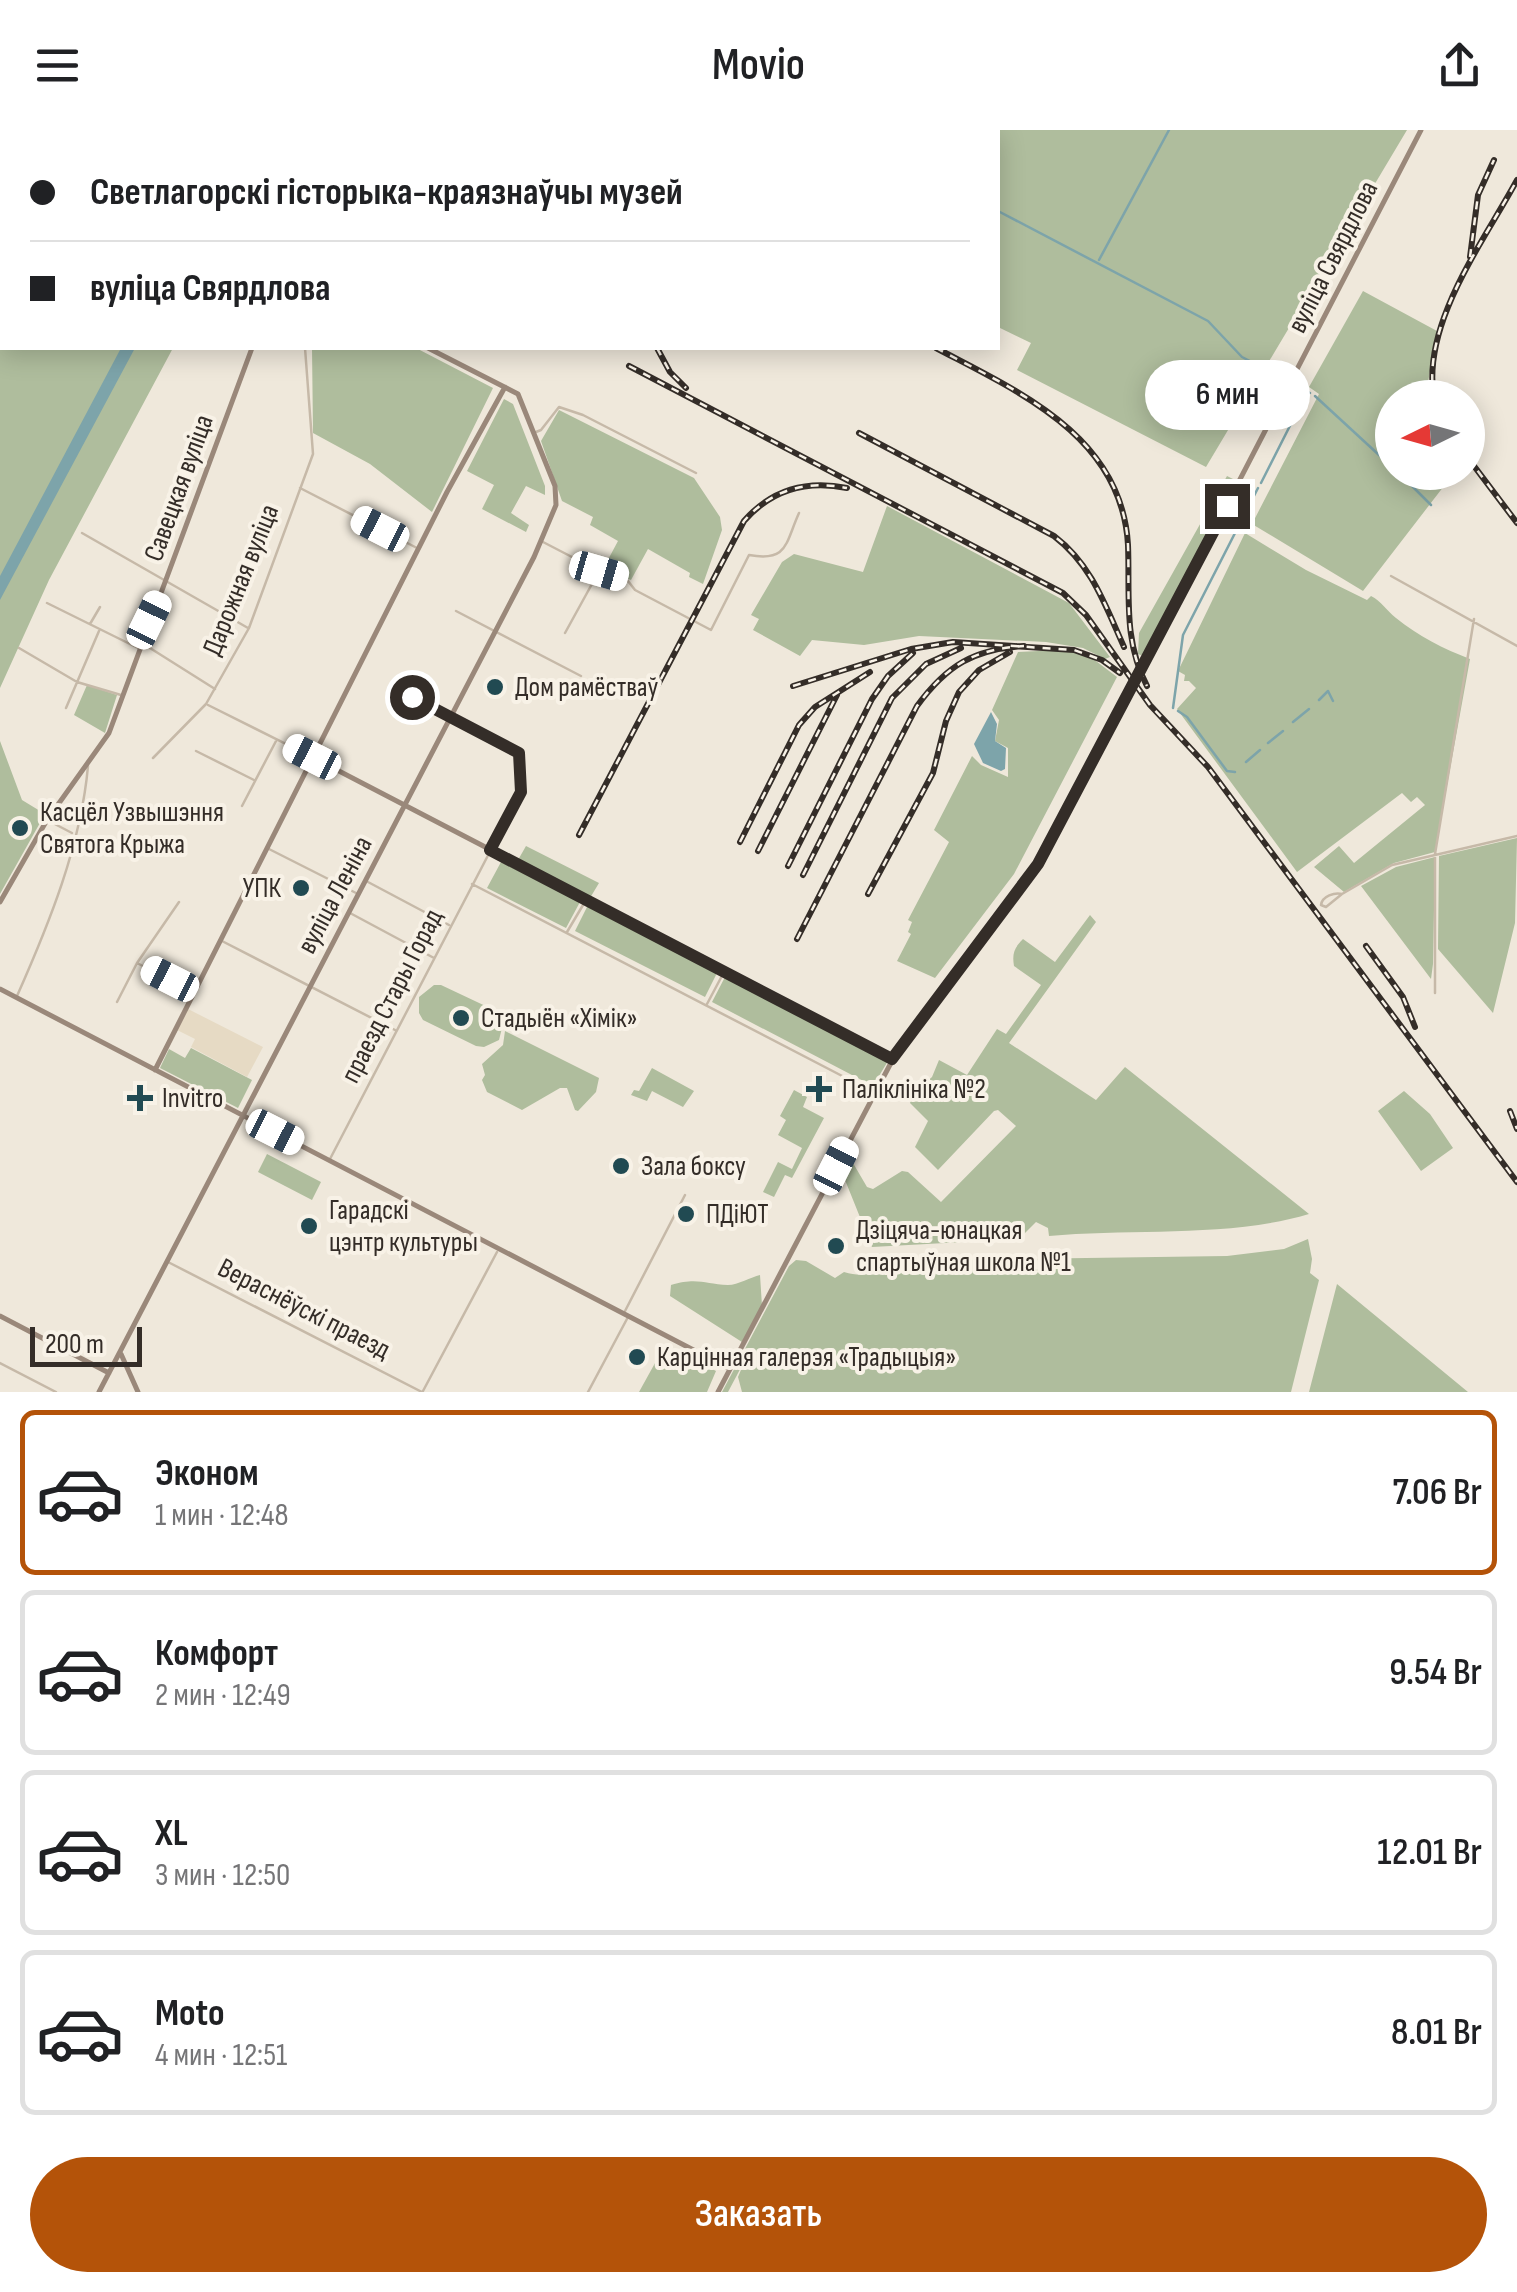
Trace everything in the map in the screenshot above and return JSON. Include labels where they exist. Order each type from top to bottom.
[{"type":"street","name":"вуліца Свярдлова","points":[[718,1392],[892,1059],[1038,864],[1127,700],[1421,130]]},
{"type":"street","name":"Савецкая вуліца","points":[[0,902],[47,820],[109,733],[251,350]]},
{"type":"street","name":"Дарожная вуліца","points":[[153,758],[217,690],[249,628],[313,454],[306,350]]},
{"type":"street","points":[[155,1070],[418,549],[505,387],[432,350]]},
{"type":"street","name":"вуліца Леніна","points":[[99,1392],[542,541],[556,505],[555,486],[518,394],[505,387]]},
{"type":"street","points":[[534,432],[541,430],[559,406],[584,415],[696,474]]},
{"type":"street","points":[[300,488],[418,549]]},
{"type":"street","points":[[542,541],[599,571],[628,580],[635,590],[711,630],[748,555],[774,558],[780,554],[799,512]]},
{"type":"street","points":[[82,533],[249,628]]},
{"type":"street","points":[[565,632],[599,571]]},
{"type":"street","points":[[1392,576],[1517,646]]},
{"type":"street","points":[[46,603],[100,631],[139,645],[217,690]]},
{"type":"street","points":[[90,626],[100,607]]},
{"type":"street","points":[[456,611],[582,676]]},
{"type":"street","points":[[1435,993],[1434,854],[1474,619]]},
{"type":"street","points":[[66,708],[100,631]]},
{"type":"street","points":[[19,648],[78,682],[122,696]]},
{"type":"street","points":[[412,697],[450,717]]},
{"type":"street","points":[[206,704],[892,1059]]},
{"type":"street","name":"праезд Стары Горад","points":[[329,1160],[521,792],[519,753],[450,717]]},
{"type":"street","points":[[242,806],[277,739]]},
{"type":"street","points":[[196,751],[255,780]]},
{"type":"street","points":[[16,998],[46,931],[85,800],[88,765]]},
{"type":"street","points":[[47,820],[74,834]]},
{"type":"street","points":[[1342,894],[1392,865],[1517,836]]},
{"type":"street","points":[[266,847],[358,894]]},
{"type":"street","points":[[365,880],[450,926]]},
{"type":"street","points":[[472,884],[874,1093]]},
{"type":"street","points":[[566,933],[586,900]]},
{"type":"street","points":[[117,1002],[137,962],[178,902]]},
{"type":"street","points":[[348,912],[434,958]]},
{"type":"street","points":[[219,940],[396,1030]]},
{"type":"street","points":[[137,962],[194,991]]},
{"type":"street","points":[[707,1005],[724,972]]},
{"type":"street","points":[[0,989],[730,1369]]},
{"type":"street","points":[[588,1392],[685,1194]]},
{"type":"street","points":[[422,1392],[498,1248]]},
{"type":"street","name":"Вераснёўскі праезд","points":[[167,1261],[422,1392]]},
{"type":"street","points":[[0,1316],[109,1373]]},
{"type":"street","points":[[120,1352],[138,1392]]},
{"type":"street","points":[[0,1363],[56,1392]]},
{"type":"green space","points":[[1000,130],[1407,130],[1206,467],[1017,370],[1031,343],[1000,328]]},
{"type":"green space","points":[[1363,291],[1437,331],[1428,380],[1375,380],[1375,490],[1441,490],[1363,591],[1252,524],[1319,394],[1309,387]]},
{"type":"green space","points":[[0,350],[172,350],[49,580],[0,688]]},
{"type":"green space","points":[[312,350],[420,350],[493,388],[432,512],[370,464],[313,433]]},
{"type":"green space","points":[[504,399],[513,404],[545,486],[545,495],[526,486],[511,513],[529,525],[526,532],[482,509],[494,485],[467,471]]},
{"type":"green space","points":[[559,410],[694,478],[720,517],[722,530],[703,584],[648,549],[631,580],[603,569],[618,541],[590,525],[593,517],[562,501],[541,441]]},
{"type":"green space","points":[[1227,476],[1235,480],[1143,656],[1138,654],[1139,633]]},
{"type":"green space","points":[[887,506],[1069,603],[1110,657],[1105,659],[1083,648],[1046,642],[919,636],[864,645],[812,640],[800,656],[753,630],[759,619],[751,615],[782,562],[794,554],[863,572]]},
{"type":"green space","points":[[1245,533],[1306,570],[1367,600],[1371,596],[1413,631],[1470,659],[1435,852],[1394,863],[1344,892],[1314,867],[1339,846],[1354,863],[1425,805],[1417,797],[1411,802],[1402,793],[1297,872],[1177,709],[1196,688],[1184,681],[1185,675],[1178,671]]},
{"type":"green space","points":[[1059,650],[1088,655],[1117,677],[1014,874],[935,978],[897,961],[911,934],[908,932],[912,922],[908,920],[949,842],[934,830],[972,756],[981,765],[1008,777],[1008,748],[995,741],[999,720],[992,710],[1018,652]]},
{"type":"green space","points":[[87,685],[117,695],[105,733],[74,715]]},
{"type":"green space","points":[[0,741],[22,800],[45,814],[0,894]]},
{"type":"green space","points":[[1517,838],[1515,923],[1493,1013],[1438,949],[1439,856]]},
{"type":"green space","points":[[526,846],[599,883],[590,898],[518,860]]},
{"type":"green space","points":[[1435,857],[1431,979],[1361,886],[1396,867]]},
{"type":"green space","points":[[501,862],[580,902],[566,928],[487,888]]},
{"type":"green space","points":[[588,905],[717,973],[705,997],[575,931]]},
{"type":"green space","points":[[1090,915],[1096,922],[1009,1043],[1096,1100],[1125,1067],[1309,1214],[1278,1222],[1213,1229],[1049,1236],[1048,1228],[1036,1222],[1019,1239],[872,1247],[841,1170],[853,1163],[867,1187],[873,1189],[902,1171],[908,1172],[941,1202],[1016,1126],[998,1110],[994,1111],[938,1170],[915,1147],[928,1121],[910,1103],[914,1093],[932,1077],[939,1060],[967,1075],[997,1029],[1006,1034],[1041,985],[1014,966],[1014,951],[1023,939],[1055,962]]},
{"type":"green space","points":[[725,977],[888,1061],[873,1086],[712,1002]]},
{"type":"green space","name":"Стадыён «Хімік»","points":[[434,985],[494,1010],[503,1024],[499,1040],[476,1046],[423,1020],[419,997]]},
{"type":"green space","points":[[505,1031],[599,1078],[596,1092],[578,1111],[567,1088],[560,1088],[522,1110],[487,1092],[482,1064],[503,1045]]},
{"type":"green space","points":[[191,1048],[252,1080],[238,1108],[160,1068],[169,1049],[185,1058]]},
{"type":"green space","points":[[652,1068],[694,1091],[683,1107],[652,1091],[647,1101],[631,1095],[634,1090],[639,1091]]},
{"type":"green space","points":[[794,1090],[807,1097],[803,1107],[824,1118],[792,1178],[785,1175],[774,1197],[763,1192],[778,1162],[792,1169],[802,1148],[778,1135],[786,1120],[780,1116]]},
{"type":"green space","points":[[1404,1091],[1430,1114],[1453,1148],[1421,1171],[1378,1111]]},
{"type":"green space","points":[[267,1154],[321,1182],[312,1200],[258,1172]]},
{"type":"green space","points":[[1308,1239],[1310,1273],[1319,1280],[1291,1392],[742,1392],[738,1377],[746,1358],[728,1392],[722,1392],[789,1266],[796,1260],[806,1261],[835,1278],[844,1272],[872,1272],[886,1261],[1227,1256],[1284,1249]]},
{"type":"green space","points":[[760,1275],[762,1306],[742,1342],[670,1296],[671,1285],[694,1281],[732,1285]]},
{"type":"green space","points":[[1337,1284],[1468,1392],[1309,1392]]},
{"type":"green space","points":[[665,1345],[716,1371],[707,1392],[639,1392]]},
{"type":"shaded area","points":[[188,1009],[263,1047],[247,1077],[191,1047],[195,1039],[177,1030]]},
{"type":"water","points":[[120,350],[134,350],[0,600],[0,576]]},
{"type":"water","points":[[991,712],[997,724],[995,741],[1006,748],[1005,769],[1001,771],[983,763],[974,744]]},
{"type":"waterway","points":[[1099,260],[1169,130]]},
{"type":"waterway","points":[[1000,212],[1208,321],[1242,357],[1273,373]]},
{"type":"waterway","points":[[1278,376],[1288,381]]},
{"type":"waterway","points":[[1294,384],[1310,393]]},
{"type":"waterway","points":[[1315,396],[1375,451]]},
{"type":"waterway","points":[[1261,483],[1303,400]]},
{"type":"waterway","points":[[1173,708],[1183,635],[1258,488]]},
{"type":"waterway","points":[[1416,490],[1431,505]]},
{"type":"waterway","points":[[1319,700],[1328,691],[1333,701]]},
{"type":"waterway","points":[[1293,722],[1309,709]]},
{"type":"waterway","points":[[1178,711],[1187,717],[1227,771],[1235,772]]},
{"type":"waterway","points":[[1268,743],[1283,731]]},
{"type":"waterway","points":[[1246,762],[1260,750]]},
{"type":"railway","points":[[1470,257],[1478,195],[1494,160]]},
{"type":"railway","points":[[1433,380],[1437,342],[1446,313],[1472,257],[1517,180]]},
{"type":"railway","points":[[658,350],[670,372],[686,388]]},
{"type":"railway","points":[[940,350],[1032,401],[1061,422],[1107,474],[1121,507],[1128,545],[1131,634],[1147,686]]},
{"type":"railway","points":[[629,366],[1063,593],[1086,615],[1150,705],[1208,767],[1517,1182]]},
{"type":"railway","points":[[859,433],[1054,536],[1088,573],[1124,647]]},
{"type":"railway","points":[[1485,481],[1517,523]]},
{"type":"railway","points":[[579,835],[744,521],[766,501],[791,489],[818,485],[847,488]]},
{"type":"railway","points":[[793,686],[911,649],[953,642],[1074,650],[1102,660],[1120,673]]},
{"type":"railway","points":[[797,939],[917,706],[939,680],[963,662],[990,651],[1024,646]]},
{"type":"railway","points":[[803,875],[892,698],[926,664],[961,648]]},
{"type":"railway","points":[[868,894],[933,773],[946,721],[959,692],[979,670],[1010,652]]},
{"type":"railway","points":[[788,866],[872,699],[888,676],[913,653]]},
{"type":"railway","points":[[740,842],[799,725],[815,707],[870,672]]},
{"type":"railway","points":[[758,851],[837,695]]},
{"type":"railway","points":[[1366,946],[1403,997],[1415,1027]]},
{"type":"railway","points":[[1510,1111],[1517,1129]]},
{"type":"place","name":"Дом рамёстваў","points":[[495,687]]},
{"type":"place","name":"Касцёл Узвышэння Святога Крыжа","points":[[20,828]]},
{"type":"place","name":"УПК","points":[[301,888]]},
{"type":"place","name":"Стадыён «Хімік»","points":[[461,1018]]},
{"type":"place","name":"Паліклініка №2","points":[[819,1089]]},
{"type":"place","name":"Invitro","points":[[140,1098]]},
{"type":"place","name":"Зала боксу","points":[[621,1166]]},
{"type":"place","name":"ПДіЮТ","points":[[686,1214]]},
{"type":"place","name":"Гарадскі цэнтр культуры","points":[[309,1226]]},
{"type":"place","name":"Дзіцяча-юнацкая спартыўная школа №1","points":[[836,1246]]},
{"type":"place","name":"Карцінная галерэя «Традыцыя»","points":[[637,1357]]},
{"type":"route","points":[[412,697],[519,753],[521,792],[490,850],[892,1059],[1038,864],[1227,506]]}]
